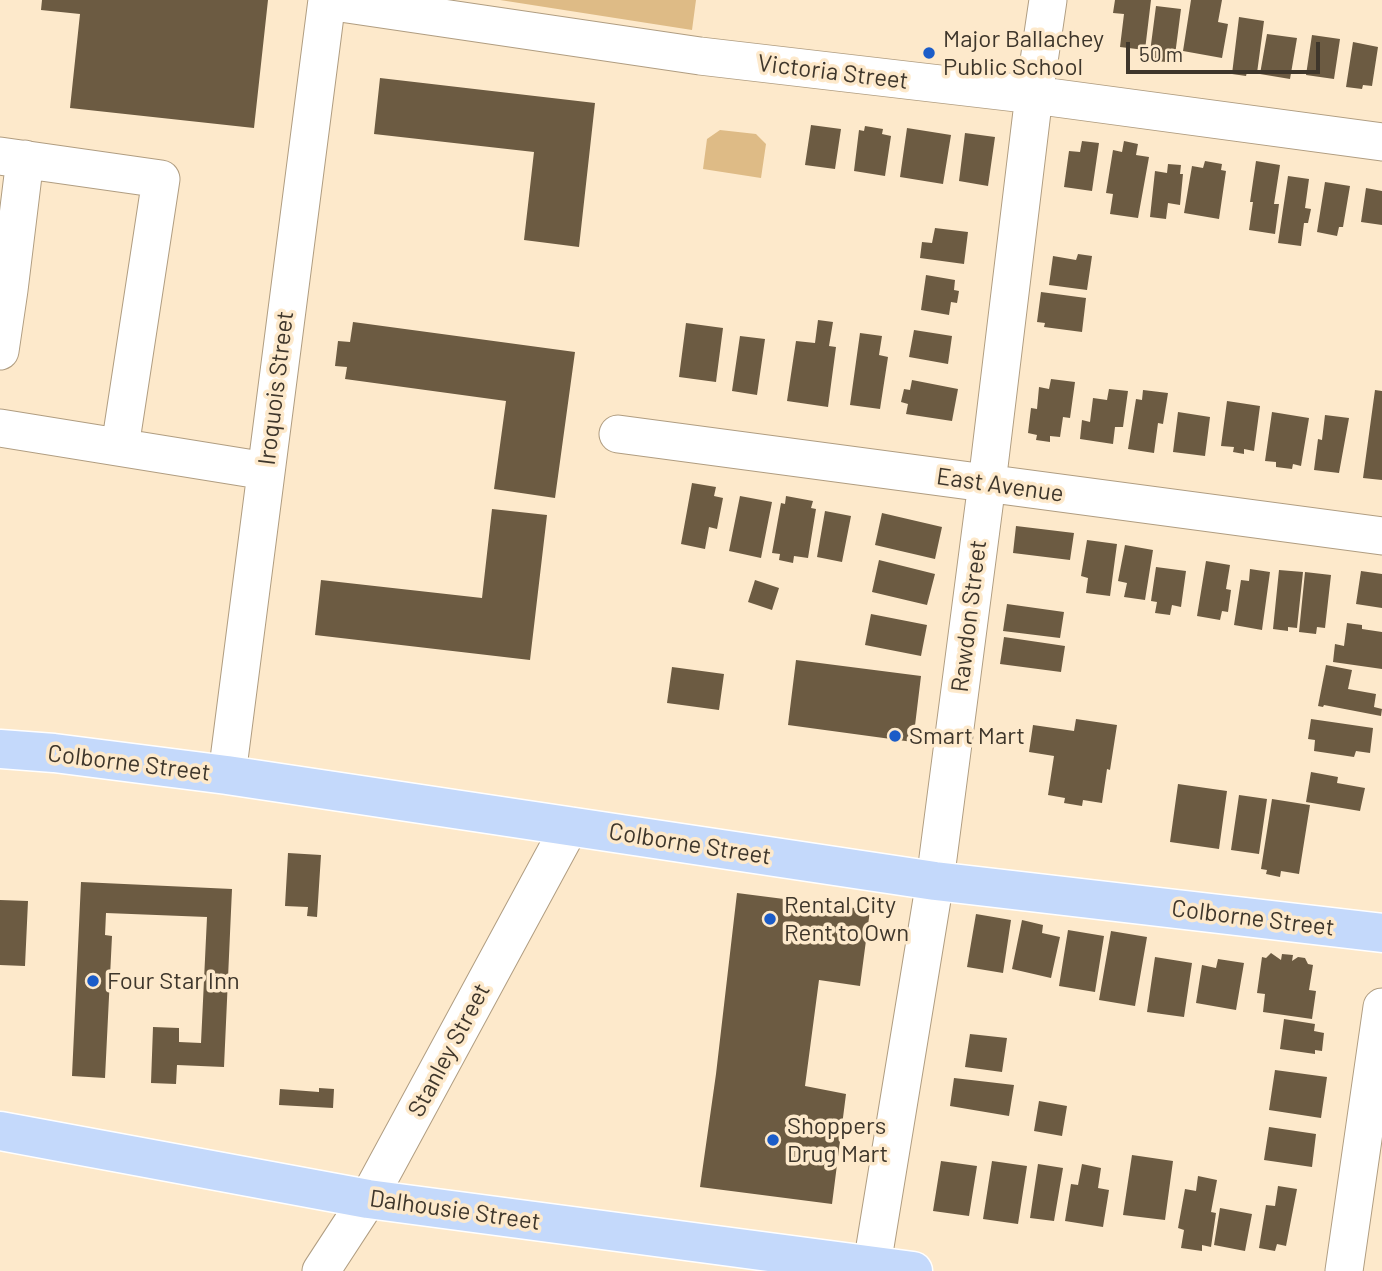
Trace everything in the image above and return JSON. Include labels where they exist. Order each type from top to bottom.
[{"type":"main road","name":"Colborne Street","points":[[0,749],[54,753],[227,775],[935,881],[1382,933]]},
{"type":"main road","name":"Dalhousie Street","points":[[0,1131],[368,1199],[872,1268],[913,1271]]},
{"type":"street","name":"Rawdon Street","points":[[872,1268],[935,881],[1048,0]]},
{"type":"street","name":"Victoria Street","points":[[327,1],[700,56],[1034,95],[1382,142]]},
{"type":"street","name":"Iroquois Street","points":[[227,775],[327,1]]},
{"type":"street","points":[[0,351],[13,158],[161,179],[120,447]]},
{"type":"street","points":[[0,428],[266,471]]},
{"type":"street","name":"East Avenue","points":[[618,434],[1382,536]]},
{"type":"street","name":"Stanley Street","points":[[321,1271],[368,1199],[570,826]]},
{"type":"street","points":[[1345,1271],[1382,1007]]},
{"type":"shaded area","points":[[500,0],[696,0],[692,30]]},
{"type":"shaded area","points":[[720,130],[756,134],[766,144],[761,178],[703,169],[707,139]]},
{"type":"building","points":[[42,0],[268,0],[254,128],[70,108],[80,14],[41,10]]},
{"type":"building","points":[[1115,0],[1151,0],[1145,50],[1120,47],[1124,14],[1113,13]]},
{"type":"building","points":[[1191,0],[1222,0],[1218,22],[1228,24],[1222,58],[1183,51]]},
{"type":"building","points":[[1156,6],[1181,9],[1174,63],[1149,60]]},
{"type":"building","points":[[1239,17],[1264,21],[1257,73],[1247,72],[1246,76],[1232,74]]},
{"type":"building","points":[[1267,34],[1297,38],[1290,79],[1260,74]]},
{"type":"building","points":[[1312,35],[1340,39],[1334,79],[1306,75]]},
{"type":"building","points":[[1353,42],[1378,47],[1372,86],[1363,85],[1362,89],[1346,87]]},
{"type":"building","points":[[380,78],[595,103],[579,247],[524,240],[534,152],[374,134]]},
{"type":"building","points":[[811,125],[841,129],[835,169],[805,165]]},
{"type":"building","points":[[865,126],[883,129],[882,134],[891,136],[885,176],[854,171],[859,130],[864,131]]},
{"type":"building","points":[[907,128],[951,135],[943,184],[900,177]]},
{"type":"building","points":[[965,133],[995,137],[988,186],[959,181]]},
{"type":"building","points":[[1082,141],[1099,143],[1092,191],[1064,187],[1069,151],[1080,152]]},
{"type":"building","points":[[1124,141],[1138,144],[1136,155],[1149,157],[1138,218],[1110,214],[1113,194],[1106,193],[1113,150],[1122,152]]},
{"type":"building","points":[[1205,161],[1222,164],[1221,170],[1226,171],[1219,219],[1184,213],[1192,166],[1203,168]]},
{"type":"building","points":[[1256,161],[1280,165],[1274,204],[1279,204],[1275,234],[1249,230]]},
{"type":"building","points":[[1168,164],[1181,165],[1180,174],[1183,174],[1180,205],[1168,203],[1166,219],[1150,217],[1155,171],[1167,173]]},
{"type":"building","points":[[1288,176],[1309,179],[1305,208],[1311,209],[1308,223],[1304,223],[1301,246],[1278,243]]},
{"type":"building","points":[[1325,182],[1350,186],[1343,227],[1339,227],[1337,236],[1317,232]]},
{"type":"building","points":[[1366,188],[1382,191],[1382,225],[1361,222]]},
{"type":"building","points":[[935,228],[968,232],[964,264],[920,258],[922,242],[932,243]]},
{"type":"building","points":[[1078,254],[1092,256],[1087,290],[1049,285],[1053,256],[1076,260]]},
{"type":"building","points":[[926,275],[955,280],[954,290],[959,291],[957,303],[951,302],[949,315],[921,310]]},
{"type":"building","points":[[1041,292],[1086,298],[1082,332],[1044,327],[1045,323],[1037,322]]},
{"type":"building","points":[[818,320],[833,322],[829,346],[836,347],[828,407],[787,401],[796,341],[815,343]]},
{"type":"building","points":[[353,322],[575,352],[555,498],[494,489],[506,401],[345,379],[347,367],[335,366],[338,341],[350,342]]},
{"type":"building","points":[[686,323],[723,328],[716,382],[679,377]]},
{"type":"building","points":[[914,330],[952,336],[948,364],[909,357]]},
{"type":"building","points":[[860,333],[882,336],[879,355],[888,357],[880,409],[850,405]]},
{"type":"building","points":[[740,336],[765,339],[757,395],[732,391]]},
{"type":"building","points":[[1051,379],[1075,382],[1070,418],[1063,417],[1060,437],[1050,436],[1050,442],[1036,440],[1037,435],[1028,433],[1031,408],[1037,409],[1039,387],[1049,389]]},
{"type":"building","points":[[912,380],[958,389],[952,421],[906,414],[908,404],[901,402],[904,389],[910,390]]},
{"type":"building","points":[[1109,389],[1128,391],[1123,427],[1115,427],[1113,444],[1080,439],[1082,420],[1090,422],[1093,398],[1107,400]]},
{"type":"building","points":[[1143,390],[1168,393],[1163,424],[1158,423],[1154,453],[1128,449],[1136,399],[1142,400]]},
{"type":"building","points":[[1375,390],[1382,391],[1382,480],[1363,478]]},
{"type":"building","points":[[1227,401],[1260,406],[1254,451],[1244,449],[1244,454],[1233,452],[1234,447],[1221,446]]},
{"type":"building","points":[[1178,412],[1210,417],[1205,456],[1173,452]]},
{"type":"building","points":[[1272,412],[1309,418],[1301,466],[1293,464],[1292,469],[1276,467],[1276,462],[1265,461]]},
{"type":"building","points":[[1325,415],[1349,418],[1339,473],[1314,470],[1318,439],[1322,440]]},
{"type":"building","points":[[692,483],[716,487],[714,496],[723,498],[717,529],[709,527],[705,549],[681,544]]},
{"type":"building","points":[[740,496],[772,502],[761,558],[729,551]]},
{"type":"building","points":[[786,496],[813,501],[811,508],[816,509],[808,558],[794,556],[793,563],[779,560],[780,554],[772,553],[781,503],[785,504]]},
{"type":"building","points":[[492,509],[547,515],[530,660],[315,635],[321,580],[482,598]]},
{"type":"building","points":[[825,511],[851,516],[842,562],[817,557]]},
{"type":"building","points":[[882,513],[942,527],[935,559],[875,545]]},
{"type":"building","points":[[1016,526],[1074,533],[1070,560],[1013,553]]},
{"type":"building","points":[[1087,540],[1117,544],[1110,596],[1086,593],[1088,578],[1081,576]]},
{"type":"building","points":[[1125,545],[1153,550],[1145,600],[1124,597],[1127,583],[1118,581]]},
{"type":"building","points":[[879,560],[935,574],[927,605],[872,592]]},
{"type":"building","points":[[1206,561],[1230,565],[1226,589],[1231,590],[1228,612],[1222,611],[1220,620],[1197,616]]},
{"type":"building","points":[[1156,567],[1186,571],[1181,607],[1172,605],[1170,615],[1155,613],[1157,602],[1151,601]]},
{"type":"building","points":[[1250,569],[1270,572],[1262,630],[1234,625],[1241,580],[1249,581]]},
{"type":"building","points":[[1279,570],[1303,572],[1297,628],[1288,627],[1288,631],[1273,629]]},
{"type":"building","points":[[1361,571],[1382,574],[1382,608],[1356,604]]},
{"type":"building","points":[[1305,572],[1331,575],[1325,628],[1317,627],[1316,634],[1299,632]]},
{"type":"building","points":[[755,580],[779,588],[772,610],[748,602]]},
{"type":"building","points":[[1007,604],[1064,612],[1060,638],[1003,631]]},
{"type":"building","points":[[871,614],[927,625],[921,656],[865,645]]},
{"type":"building","points":[[1347,623],[1382,632],[1382,669],[1333,662],[1335,644],[1344,646]]},
{"type":"building","points":[[1004,637],[1065,646],[1061,672],[1000,664]]},
{"type":"building","points":[[796,660],[921,676],[913,742],[788,725]]},
{"type":"building","points":[[1326,665],[1352,670],[1348,689],[1376,694],[1374,707],[1382,709],[1381,716],[1318,706]]},
{"type":"building","points":[[672,667],[724,674],[719,710],[667,703]]},
{"type":"building","points":[[1076,719],[1117,725],[1102,803],[1083,800],[1082,806],[1064,803],[1065,798],[1048,795],[1054,756],[1029,752],[1033,725],[1074,731]]},
{"type":"building","points":[[1311,719],[1373,728],[1370,753],[1356,751],[1354,757],[1314,751],[1315,740],[1308,739]]},
{"type":"building","points":[[1311,772],[1338,777],[1337,783],[1365,788],[1360,811],[1306,802]]},
{"type":"building","points":[[1178,784],[1227,791],[1219,849],[1170,842]]},
{"type":"building","points":[[1239,795],[1267,799],[1259,854],[1231,850]]},
{"type":"building","points":[[1272,799],[1310,805],[1299,874],[1281,871],[1280,877],[1266,874],[1267,870],[1261,869]]},
{"type":"building","points":[[288,853],[321,855],[317,917],[307,916],[308,907],[285,906]]},
{"type":"building","name":"Four Star Inn","points":[[81,882],[232,889],[224,1067],[177,1065],[176,1084],[151,1083],[153,1027],[179,1028],[179,1042],[201,1043],[207,917],[106,913],[105,935],[112,936],[105,1078],[72,1076]]},
{"type":"building","points":[[737,893],[870,910],[860,986],[819,980],[805,1086],[846,1094],[832,1204],[700,1187]]},
{"type":"building","points":[[0,900],[28,901],[25,966],[0,965]]},
{"type":"building","points":[[976,914],[1011,920],[1003,973],[967,967]]},
{"type":"building","points":[[1022,920],[1043,925],[1042,933],[1060,937],[1051,978],[1012,969]]},
{"type":"building","points":[[1068,930],[1104,936],[1095,992],[1059,986]]},
{"type":"building","points":[[1111,931],[1147,937],[1135,1006],[1099,1000]]},
{"type":"building","points":[[1271,953],[1281,960],[1282,954],[1293,955],[1292,961],[1298,957],[1305,958],[1308,964],[1313,965],[1309,990],[1316,991],[1312,1019],[1263,1012],[1265,994],[1257,993],[1262,957],[1266,958]]},
{"type":"building","points":[[1155,957],[1192,963],[1184,1017],[1147,1012]]},
{"type":"building","points":[[1218,959],[1244,963],[1236,1010],[1196,1003],[1202,965],[1216,968]]},
{"type":"building","points":[[1284,1019],[1315,1024],[1314,1031],[1324,1033],[1322,1051],[1315,1050],[1315,1054],[1280,1049]]},
{"type":"building","points":[[970,1034],[1007,1038],[1002,1072],[965,1067]]},
{"type":"building","points":[[1275,1070],[1327,1077],[1321,1118],[1269,1110]]},
{"type":"building","points":[[954,1078],[1014,1085],[1009,1116],[950,1106]]},
{"type":"building","points":[[319,1088],[334,1089],[333,1108],[279,1105],[280,1089],[319,1092]]},
{"type":"building","points":[[1039,1101],[1067,1106],[1062,1136],[1034,1131]]},
{"type":"building","points":[[1269,1127],[1316,1134],[1312,1167],[1264,1160]]},
{"type":"building","points":[[1132,1155],[1173,1161],[1165,1220],[1123,1215]]},
{"type":"building","points":[[941,1161],[977,1166],[969,1216],[933,1211]]},
{"type":"building","points":[[992,1161],[1027,1166],[1018,1224],[983,1219]]},
{"type":"building","points":[[1038,1164],[1063,1168],[1054,1221],[1030,1218]]},
{"type":"building","points":[[1082,1164],[1101,1168],[1098,1188],[1109,1190],[1103,1227],[1065,1221],[1071,1184],[1078,1185]]},
{"type":"building","points":[[1198,1176],[1217,1180],[1211,1212],[1216,1213],[1211,1247],[1202,1245],[1202,1251],[1181,1248],[1184,1230],[1178,1228],[1185,1189],[1196,1191]]},
{"type":"building","points":[[1278,1186],[1297,1189],[1286,1246],[1277,1244],[1275,1251],[1259,1248],[1266,1205],[1275,1206]]},
{"type":"building","points":[[1220,1208],[1252,1214],[1245,1251],[1214,1245]]},
{"type":"place","name":"Major Ballachey Public School","points":[[929,53]]},
{"type":"place","name":"Smart Mart","points":[[895,736]]},
{"type":"place","name":"Rental City Rent to Own","points":[[770,919]]},
{"type":"place","name":"Four Star Inn","points":[[93,981]]},
{"type":"place","name":"Shoppers Drug Mart","points":[[773,1140]]}]
